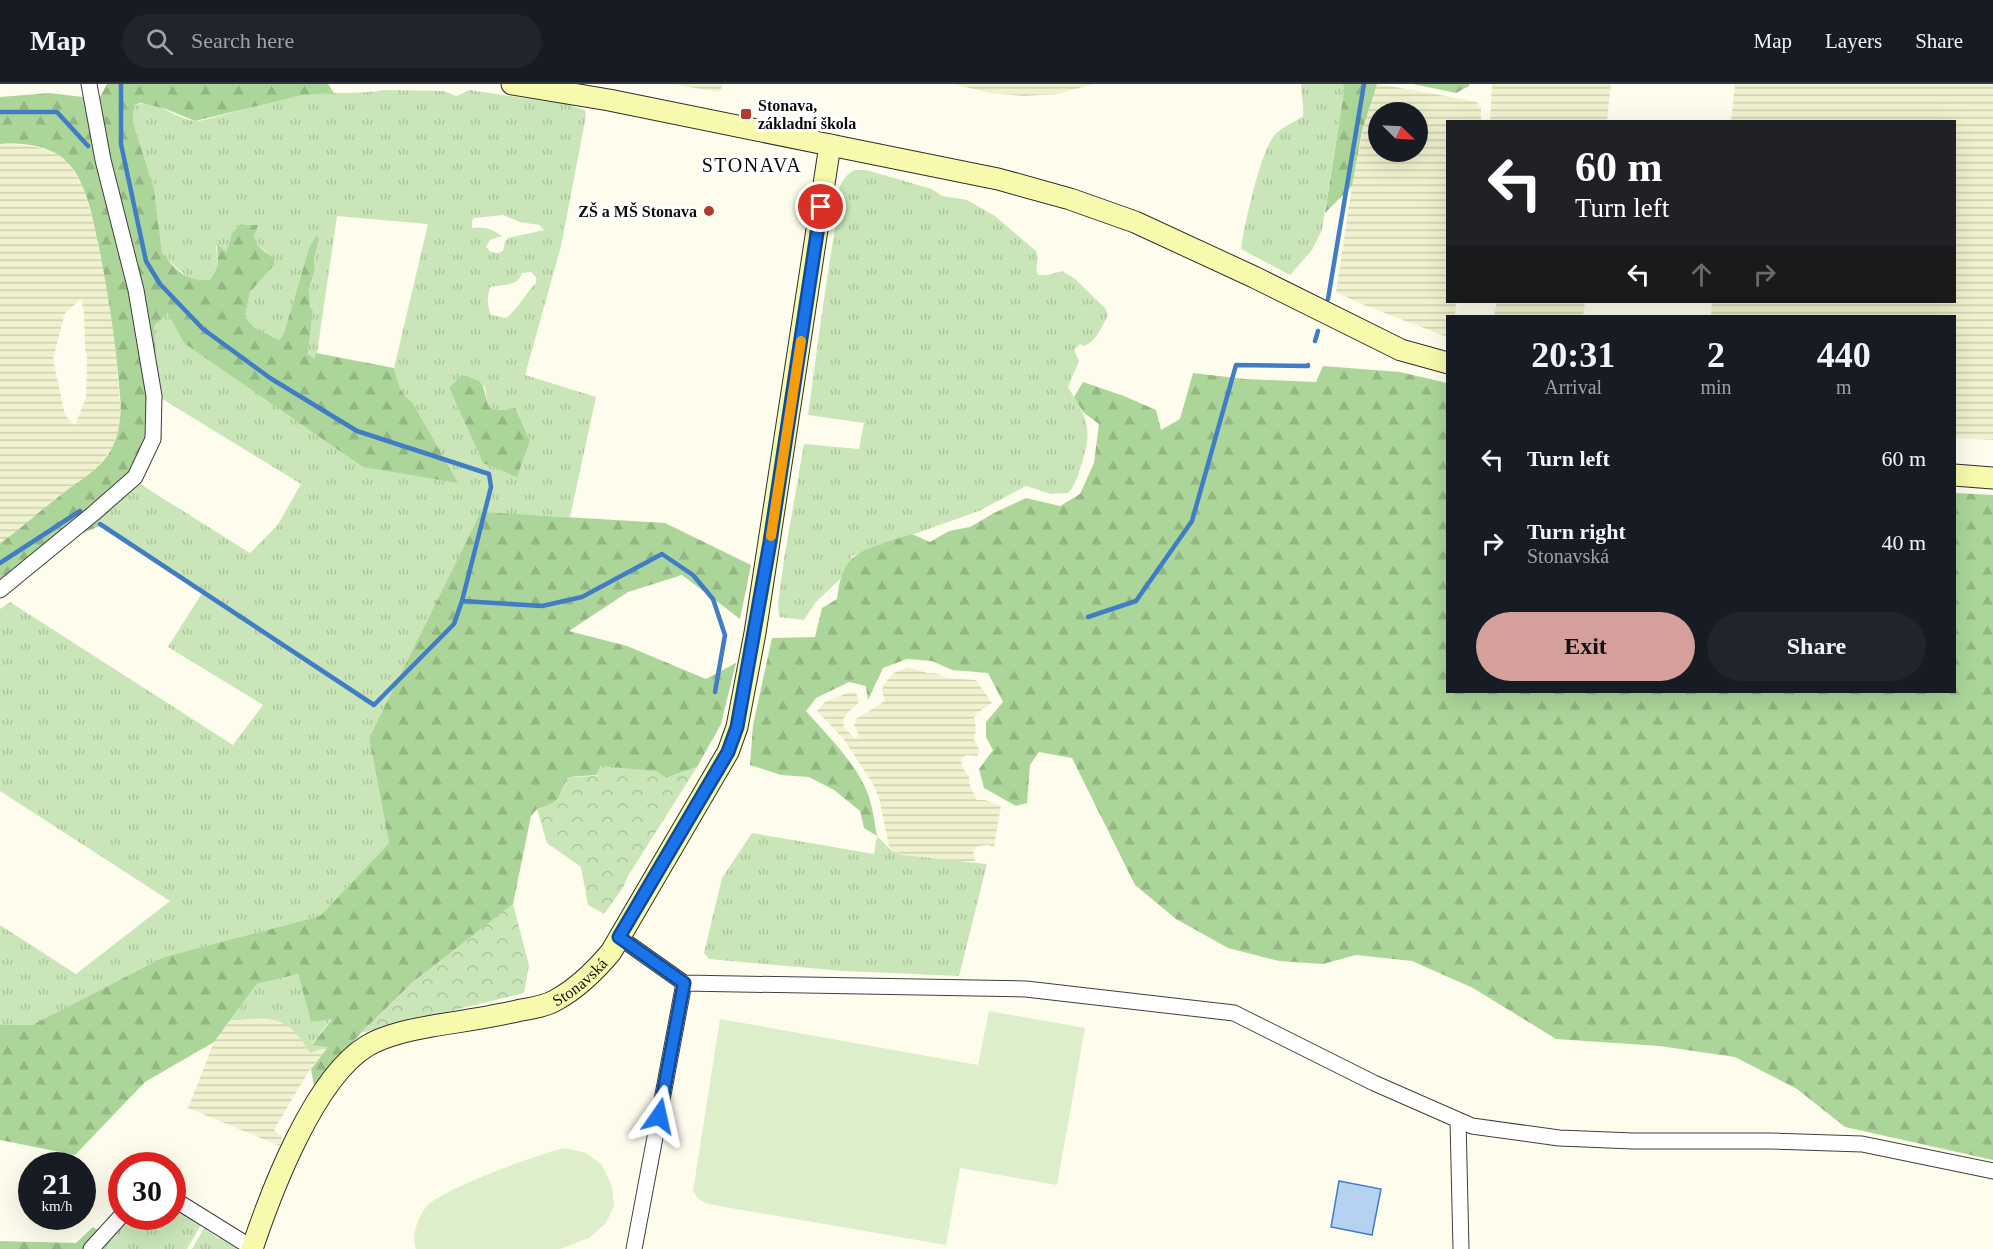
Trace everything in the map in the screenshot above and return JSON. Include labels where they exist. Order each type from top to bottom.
[{"type":"street","points":[[0,590],[135,477],[153,439],[154,396],[136,290],[103,160],[89,84]]},
{"type":"street","points":[[512,84],[609,100],[998,179],[1070,199],[1135,222],[1254,277],[1401,350],[1446,362]]},
{"type":"street","name":"Stonavská","points":[[253,1249],[300,1130],[337,1071],[367,1046],[406,1031],[504,1015],[554,1001],[586,980],[611,952],[728,752],[737,727],[755,633],[830,145]]},
{"type":"street","points":[[1956,475],[1993,478]]},
{"type":"street","points":[[619,937],[684,983],[1026,989],[1234,1013],[1374,1083],[1472,1126],[1559,1138],[1862,1144],[1993,1172]]},
{"type":"street","points":[[634,1249],[684,983]]},
{"type":"street","points":[[1458,1120],[1461,1249]]},
{"type":"street","points":[[186,1207],[253,1249]]},
{"type":"street","points":[[91,1249],[108,1230]]},
{"type":"green space","points":[[107,84],[328,84],[334,93],[302,95],[195,121],[166,109],[146,104],[140,103],[133,106],[133,122],[154,189],[162,252],[183,274],[196,279],[211,279],[218,265],[217,243],[226,252],[232,233],[240,225],[258,225],[254,237],[258,246],[274,259],[274,265],[250,292],[245,317],[254,327],[279,340],[284,333],[309,248],[316,236],[319,237],[314,260],[315,270],[309,290],[310,306],[313,310],[308,354],[315,359],[316,353],[394,368],[402,391],[412,402],[458,483],[363,467],[184,343],[168,313],[154,326],[162,439],[140,484],[98,522],[102,525],[28,557],[0,595],[0,543],[102,462],[116,440],[121,408],[107,292],[84,190],[74,171],[62,157],[37,146],[0,144],[0,97],[50,93],[99,99]]},
{"type":"green space","points":[[671,84],[723,84],[720,92]]},
{"type":"green space","points":[[953,84],[1093,84],[1058,94],[1023,96],[990,93]]},
{"type":"green space","points":[[1301,84],[1343,84],[1344,91],[1322,230],[1312,250],[1290,275],[1241,249],[1253,191],[1268,146],[1280,130],[1303,116]]},
{"type":"green space","points":[[1343,84],[1377,84],[1371,102],[1368,102],[1368,112],[1362,131],[1352,186],[1325,213],[1344,91]]},
{"type":"green space","points":[[1413,84],[1469,84],[1469,86],[1456,93]]},
{"type":"green space","points":[[1492,84],[1611,84],[1607,120],[1490,120]]},
{"type":"green space","points":[[1735,84],[1993,84],[1993,440],[1956,438],[1956,315],[1711,315],[1712,303],[1956,303],[1956,120],[1731,120]]},
{"type":"green space","points":[[1376,85],[1478,103],[1481,109],[1481,120],[1446,120],[1446,303],[1456,303],[1455,315],[1446,315],[1446,337],[1336,292],[1352,186],[1368,112],[1368,162],[1428,162],[1428,102],[1371,102]]},
{"type":"green space","points":[[469,90],[566,104],[585,110],[586,116],[561,246],[525,375],[596,397],[570,517],[481,513],[369,738],[389,843],[320,916],[164,957],[32,1025],[0,1025],[0,925],[76,974],[170,901],[0,791],[0,609],[10,602],[233,745],[263,705],[168,647],[204,590],[98,522],[140,484],[250,553],[277,526],[301,484],[159,397],[154,326],[168,312],[412,402],[402,391],[394,368],[428,224],[337,216],[316,360],[308,354],[313,310],[307,299],[315,270],[316,250],[309,248],[284,333],[279,340],[254,327],[245,317],[250,292],[262,278],[267,252],[258,246],[254,237],[257,228],[244,225],[235,230],[226,253],[219,244],[216,246],[218,265],[211,279],[195,281],[188,277],[167,260],[162,252],[154,189],[133,122],[133,106],[149,104],[197,121],[302,95],[374,91],[443,91],[457,96]],"holes":[[[503,215],[520,222],[539,225],[544,230],[508,238],[503,251],[491,252],[486,247],[490,240],[502,236],[488,229],[472,228],[472,221],[474,218]],[[531,272],[536,277],[536,283],[506,318],[491,315],[488,301],[490,287],[514,283],[522,273]],[[471,377],[485,387],[490,409],[505,410],[515,407],[530,441],[517,476],[483,463],[449,388]]]},
{"type":"green space","points":[[0,144],[32,146],[54,152],[68,162],[84,188],[110,300],[121,417],[113,447],[99,465],[78,484],[58,496],[19,530],[0,543]],"holes":[[[81,299],[87,355],[86,398],[75,425],[65,415],[53,359],[65,313]]]},
{"type":"green space","points":[[855,170],[866,170],[932,189],[942,196],[967,200],[995,216],[1036,251],[1038,275],[1062,271],[1074,278],[1106,309],[1108,315],[1095,338],[1083,346],[1080,344],[1074,350],[1079,361],[1068,387],[1084,415],[1087,440],[1078,475],[1068,493],[1051,494],[1026,486],[979,511],[852,556],[840,579],[815,603],[804,620],[779,617],[778,605],[784,559],[804,444],[859,449],[864,423],[808,415],[839,191],[844,179]]},
{"type":"green space","points":[[1497,303],[1585,303],[1583,315],[1494,315]]},
{"type":"green space","points":[[1323,366],[1400,372],[1446,383],[1446,693],[1956,693],[1956,493],[1993,495],[1993,1160],[1845,1127],[1797,1089],[1735,1057],[1659,1046],[1556,1039],[1473,988],[1412,961],[1356,955],[1323,964],[1279,961],[1228,948],[1176,919],[1135,885],[1072,758],[1039,752],[1030,765],[1027,803],[1016,806],[984,788],[979,769],[993,750],[986,737],[986,722],[1003,702],[988,673],[952,670],[932,661],[907,659],[883,668],[868,700],[866,686],[849,682],[816,698],[806,711],[852,765],[864,785],[869,797],[877,836],[864,828],[860,811],[834,790],[809,777],[781,775],[750,765],[753,725],[772,638],[815,637],[822,608],[837,599],[843,571],[853,558],[868,549],[912,534],[930,542],[949,531],[970,527],[1026,498],[1060,506],[1080,494],[1094,463],[1099,424],[1083,412],[1074,397],[1083,382],[1156,410],[1161,430],[1180,419],[1193,373],[1245,379],[1316,382]]},
{"type":"green space","points":[[462,375],[481,383],[490,409],[505,410],[515,407],[530,441],[517,477],[483,463],[449,388]]},
{"type":"green space","points":[[481,512],[665,523],[751,565],[740,619],[682,575],[628,592],[569,631],[627,646],[706,679],[736,663],[721,724],[697,767],[666,778],[655,771],[568,777],[557,801],[537,809],[531,816],[513,904],[483,930],[414,981],[361,1033],[314,1086],[311,1069],[328,1047],[312,1045],[332,1019],[311,1022],[298,974],[257,984],[214,1042],[145,1082],[78,1152],[60,1152],[0,1140],[0,1025],[32,1025],[164,957],[320,916],[389,843],[369,738]]},
{"type":"green space","points":[[908,667],[927,673],[936,673],[947,678],[976,680],[992,703],[977,713],[974,718],[976,729],[974,740],[980,751],[977,756],[967,755],[961,758],[962,767],[969,776],[970,786],[977,800],[985,800],[1001,806],[994,847],[979,846],[973,850],[975,861],[953,861],[903,855],[893,851],[889,846],[879,798],[873,784],[843,738],[817,711],[825,702],[855,692],[859,699],[858,704],[843,719],[844,727],[855,739],[859,735],[854,725],[856,719],[885,701],[882,690],[884,684],[894,673]]},
{"type":"green space","points":[[601,766],[655,771],[666,778],[697,767],[628,876],[623,888],[604,914],[588,905],[581,867],[547,843],[537,809],[555,802],[568,777],[595,776]]},
{"type":"green space","points":[[752,833],[874,854],[877,836],[892,851],[903,855],[987,864],[959,976],[844,971],[709,959],[704,953],[722,878]]},
{"type":"green space","points":[[513,904],[529,965],[524,993],[361,1033],[414,981]]},
{"type":"green space","points":[[298,974],[311,1022],[332,1018],[312,1044],[329,1046],[310,1053],[294,1031],[277,1021],[257,1019],[230,1021],[257,984]]},
{"type":"green space","points":[[989,1011],[1085,1028],[1057,1185],[960,1168],[946,1245],[708,1204],[698,1199],[693,1191],[720,1019],[978,1065]]},
{"type":"green space","points":[[280,1020],[299,1035],[310,1052],[329,1046],[310,1069],[274,1130],[282,1137],[280,1146],[188,1108],[214,1042],[230,1021]]},
{"type":"green space","points":[[565,1148],[586,1153],[602,1165],[612,1186],[614,1206],[606,1223],[589,1238],[560,1249],[416,1249],[414,1238],[418,1221],[427,1206],[436,1199],[493,1172]]},
{"type":"green space","points":[[186,1213],[203,1221],[187,1249],[106,1249],[112,1240],[108,1238],[114,1230],[186,1230]]},
{"type":"green space","points":[[204,1228],[219,1239],[222,1235],[241,1249],[192,1249]]},
{"type":"green space","points":[[96,1229],[112,1240],[106,1249],[0,1249],[0,1241],[76,1243],[90,1230]]},
{"type":"water","points":[[1339,1181],[1381,1189],[1372,1235],[1331,1227]]},
{"type":"waterway","points":[[121,84],[121,144],[146,261],[160,284],[203,329],[270,378],[357,431],[489,474],[491,487],[462,601],[542,606],[582,597],[662,554],[693,575],[713,599],[725,635],[715,692]]},
{"type":"waterway","points":[[1328,299],[1364,84]]},
{"type":"waterway","points":[[0,112],[57,112],[88,146]]},
{"type":"waterway","points":[[1315,341],[1318,331]]},
{"type":"waterway","points":[[1088,617],[1136,601],[1192,521],[1236,365],[1308,365]]},
{"type":"waterway","points":[[0,563],[80,511]]},
{"type":"waterway","points":[[100,524],[374,705],[454,624],[462,601]]},
{"type":"slow traffic","points":[[771,536],[801,341]]},
{"type":"place","name":"Stonava, základní škola","points":[[746,114]]},
{"type":"place","name":"ZŠ a MŠ Stonava","points":[[709,211]]},
{"type":"district","name":"STONAVA","points":[[752,165]]},
{"type":"route","points":[[659,1116],[684,983],[619,937],[728,752],[737,727],[770,542],[821,207]]}]
